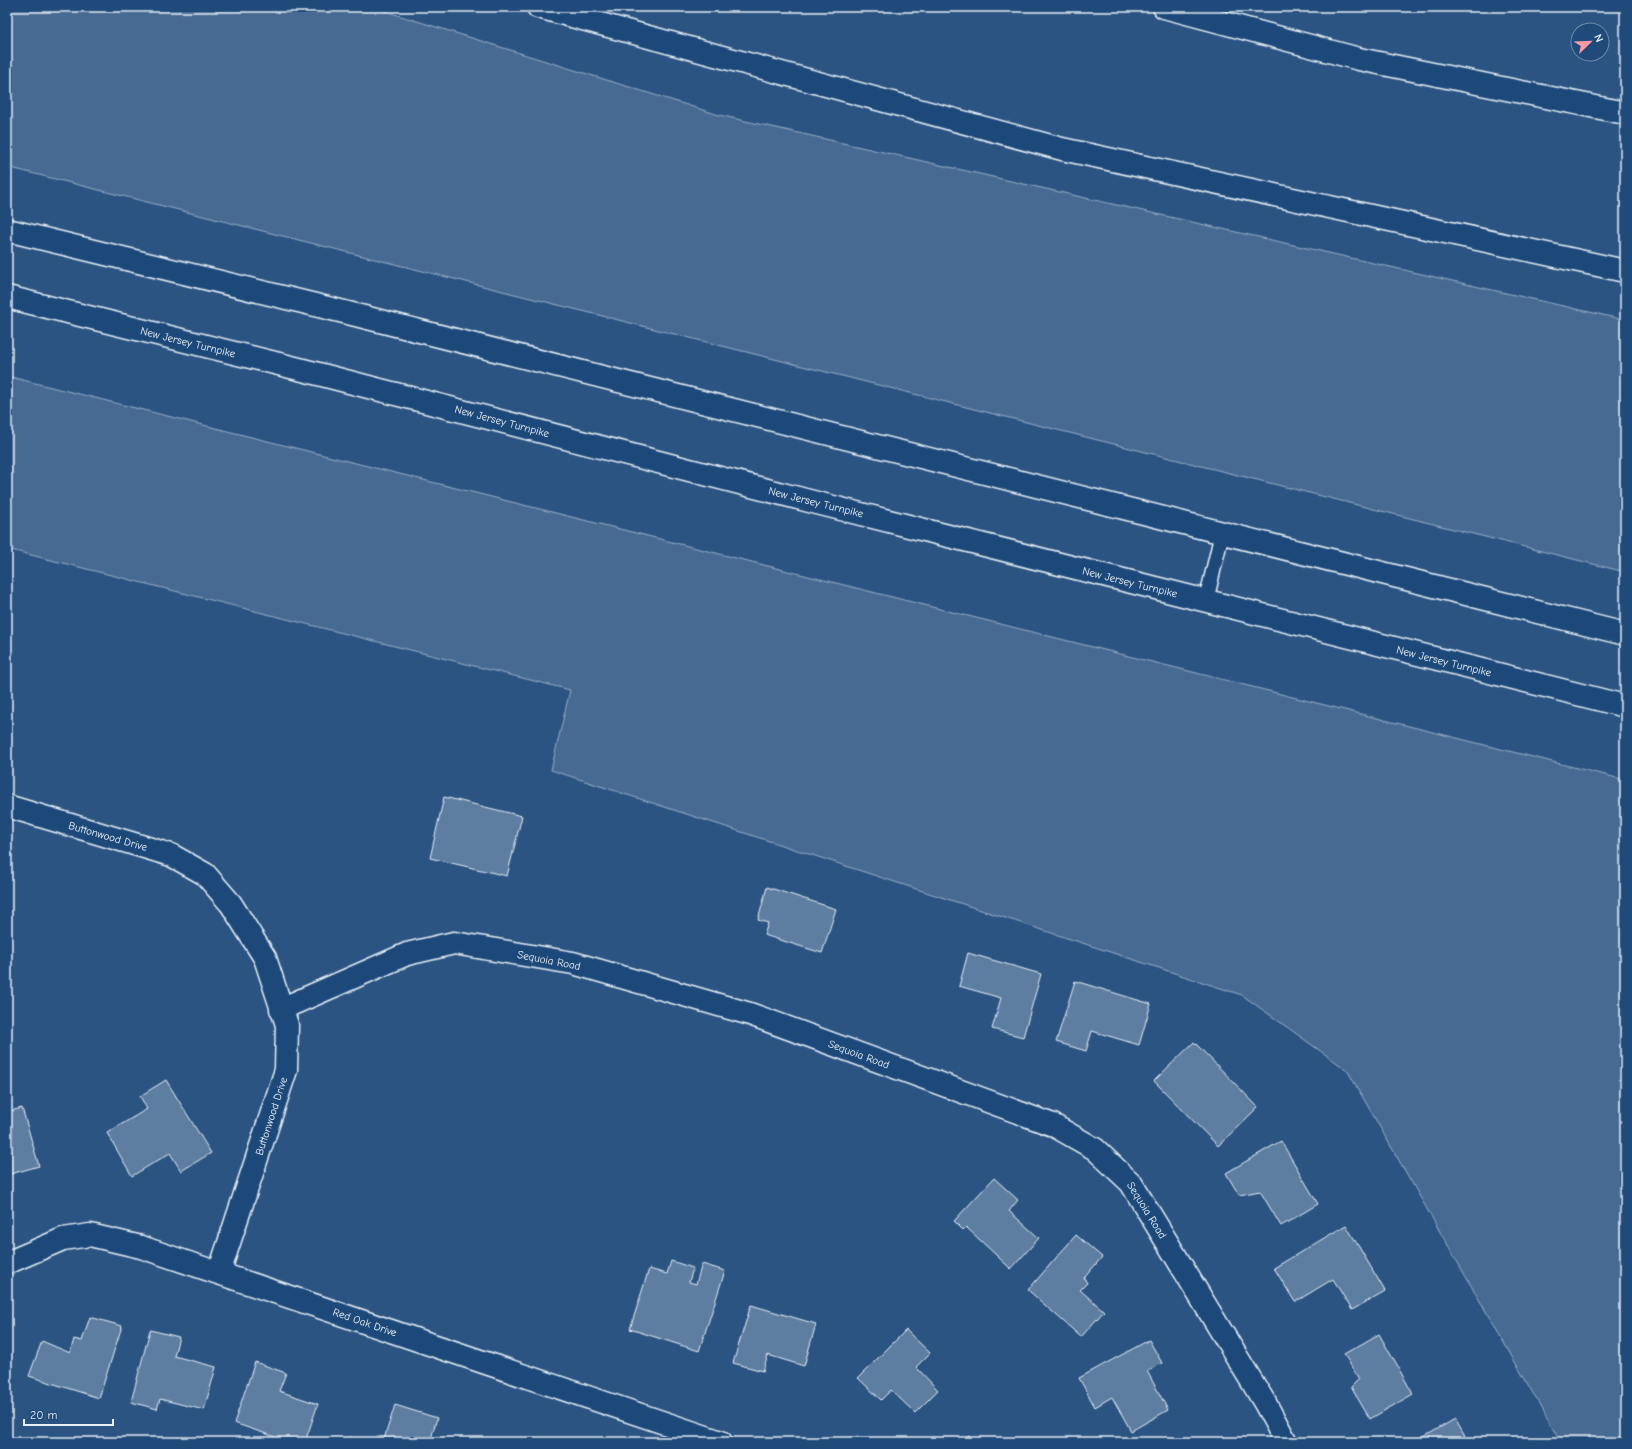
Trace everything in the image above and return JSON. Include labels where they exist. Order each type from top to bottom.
[{"type":"main road","points":[[538,7],[1062,149],[1625,271]]},
{"type":"main road","points":[[1164,7],[1359,58],[1625,113]]},
{"type":"main road","points":[[7,230],[347,313],[1625,634]]},
{"type":"main road","name":"New Jersey Turnpike","points":[[7,297],[299,369],[817,503],[1625,706]]},
{"type":"main road","name":"Buttonwood Drive","points":[[7,806],[171,855],[205,874],[231,904],[265,958],[287,1025],[286,1070],[219,1273]]},
{"type":"main road","name":"Sequoia Road","points":[[281,1009],[407,954],[454,943],[573,963],[750,1014],[1053,1125],[1095,1149],[1131,1182],[1265,1403],[1286,1442]]},
{"type":"main road","name":"Red Oak Drive","points":[[7,1263],[63,1239],[90,1235],[140,1247],[721,1442]]},
{"type":"lane","points":[[1206,601],[1222,533]]},
{"type":"shaded area","points":[[7,7],[372,7],[719,115],[1625,320],[1625,572],[7,167]]},
{"type":"shaded area","points":[[7,376],[1625,780],[1625,1442],[1561,1442],[1347,1070],[1242,995],[551,770],[570,690],[7,549]]},
{"type":"building","points":[[444,797],[522,816],[507,876],[430,858]]},
{"type":"building","points":[[767,887],[836,909],[822,953],[764,935],[768,923],[758,920]]},
{"type":"building","points":[[968,953],[1041,974],[1023,1037],[992,1029],[1001,998],[959,986]]},
{"type":"building","points":[[1075,981],[1151,1004],[1139,1045],[1092,1031],[1086,1051],[1056,1042]]},
{"type":"building","points":[[1194,1042],[1258,1107],[1218,1146],[1154,1081]]},
{"type":"building","points":[[166,1080],[211,1153],[181,1171],[170,1153],[132,1176],[107,1133],[147,1109],[140,1096]]},
{"type":"building","points":[[22,1108],[39,1166],[7,1175],[7,1112]]},
{"type":"building","points":[[1281,1141],[1318,1204],[1281,1226],[1260,1191],[1239,1195],[1226,1173]]},
{"type":"building","points":[[994,1178],[1018,1200],[1009,1211],[1039,1238],[1011,1269],[966,1227],[963,1230],[954,1221]]},
{"type":"building","points":[[1346,1225],[1385,1291],[1352,1310],[1333,1279],[1295,1302],[1274,1268]]},
{"type":"building","points":[[1076,1235],[1102,1257],[1084,1278],[1087,1283],[1080,1290],[1104,1311],[1081,1337],[1028,1290]]},
{"type":"building","points":[[671,1261],[693,1268],[689,1282],[696,1284],[702,1264],[725,1271],[699,1351],[630,1329],[649,1269],[667,1274]]},
{"type":"building","points":[[751,1305],[816,1324],[804,1366],[768,1355],[763,1371],[733,1363]]},
{"type":"building","points":[[90,1317],[122,1326],[99,1398],[29,1376],[42,1341],[70,1353],[74,1339],[82,1341]]},
{"type":"building","points":[[150,1330],[179,1337],[174,1356],[216,1367],[204,1410],[160,1399],[157,1409],[131,1402]]},
{"type":"building","points":[[906,1330],[930,1353],[916,1367],[938,1390],[915,1413],[891,1390],[881,1400],[858,1378]]},
{"type":"building","points":[[1379,1334],[1413,1394],[1370,1419],[1351,1387],[1359,1379],[1344,1354]]},
{"type":"building","points":[[1149,1340],[1162,1363],[1147,1371],[1168,1410],[1131,1431],[1112,1397],[1095,1407],[1079,1378]]},
{"type":"building","points":[[255,1362],[286,1373],[279,1391],[318,1404],[305,1442],[290,1442],[234,1423]]},
{"type":"building","points":[[395,1405],[437,1418],[430,1442],[383,1442]]},
{"type":"building","points":[[1455,1419],[1468,1442],[1425,1442],[1422,1438]]},
{"type":"building","points":[[969,1436],[973,1442],[961,1442]]},
{"type":"building","points":[[350,1437],[364,1442],[348,1442]]}]
